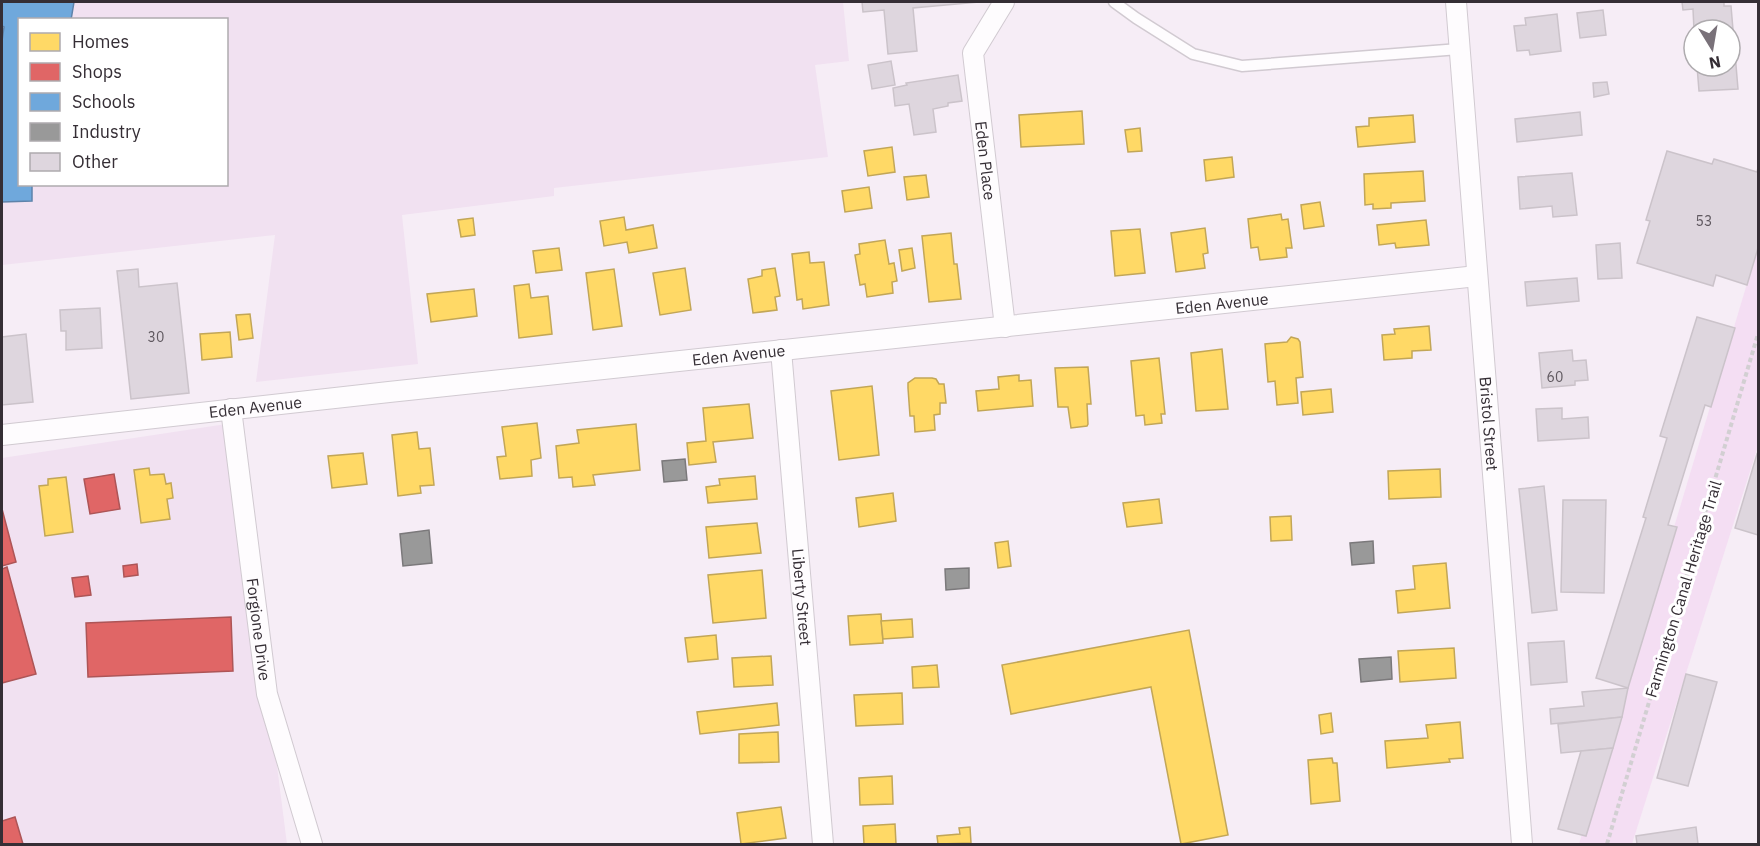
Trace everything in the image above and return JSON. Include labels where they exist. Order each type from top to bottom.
[{"type":"street","name":"Eden Place","points":[[1004,2],[974,53],[1005,327]]},
{"type":"street","name":"Bristol Street","points":[[1456,2],[1522,844]]},
{"type":"street","name":"Eden Avenue","points":[[2,435],[1477,276]]},
{"type":"street","name":"Liberty Street","points":[[782,350],[823,844]]},
{"type":"street","name":"Forgione Drive","points":[[231,409],[267,694],[312,844]]},
{"type":"lane","points":[[1114,2],[1193,54],[1242,66],[1460,49]]},
{"type":"path","name":"Farmington Canal Heritage Trail","points":[[1607,844],[1758,334]]},
{"type":"shaded area","points":[[2,2],[843,2],[849,61],[815,65],[828,157],[554,188],[554,196],[402,215],[418,364],[256,382],[275,235],[2,265]]},
{"type":"shaded area","points":[[1758,247],[1758,446],[1632,844],[1579,844]]},
{"type":"shaded area","points":[[233,423],[287,844],[2,844],[2,458]]},
{"type":"building: Homes","points":[[1082,111],[1084,144],[1021,147],[1019,115]]},
{"type":"building: Homes","points":[[1413,115],[1415,142],[1358,147],[1356,127],[1369,126],[1369,118]]},
{"type":"building: Homes","points":[[1140,128],[1142,151],[1128,152],[1125,130]]},
{"type":"building: Homes","points":[[892,147],[895,172],[868,176],[864,151]]},
{"type":"building: Homes","points":[[1232,157],[1234,177],[1206,181],[1204,160]]},
{"type":"building: Homes","points":[[1423,171],[1425,201],[1391,203],[1391,208],[1373,209],[1373,204],[1365,205],[1364,174]]},
{"type":"building: Homes","points":[[926,175],[929,197],[907,200],[904,177]]},
{"type":"building: Homes","points":[[869,187],[872,208],[845,212],[842,191]]},
{"type":"building: Homes","points":[[1320,202],[1324,226],[1304,229],[1301,205]]},
{"type":"building: Homes","points":[[1281,214],[1282,220],[1288,219],[1292,248],[1286,248],[1287,257],[1260,260],[1258,247],[1251,248],[1248,219]]},
{"type":"building: Homes","points":[[624,217],[626,230],[653,225],[657,248],[629,253],[627,242],[604,246],[600,221]]},
{"type":"building: Homes","points":[[473,218],[475,235],[461,237],[458,220]]},
{"type":"building: Homes","points":[[1426,220],[1429,245],[1396,248],[1395,243],[1379,245],[1377,225]]},
{"type":"building: Homes","points":[[1205,228],[1208,253],[1203,254],[1205,268],[1176,272],[1171,233]]},
{"type":"building: Homes","points":[[1140,229],[1145,273],[1115,276],[1111,231]]},
{"type":"building: Homes","points":[[951,233],[961,299],[929,302],[922,236]]},
{"type":"building: Homes","points":[[885,240],[889,264],[894,263],[897,281],[892,282],[893,293],[867,297],[865,284],[860,285],[855,255],[860,254],[859,244]]},
{"type":"building: Homes","points":[[559,248],[562,270],[536,273],[533,251]]},
{"type":"building: Homes","points":[[912,248],[915,268],[902,271],[899,250]]},
{"type":"building: Homes","points":[[809,252],[810,263],[824,262],[829,305],[803,309],[802,299],[797,300],[792,254]]},
{"type":"building: Homes","points":[[685,268],[691,310],[660,315],[653,273]]},
{"type":"building: Homes","points":[[775,268],[780,296],[775,297],[777,310],[753,313],[748,279],[762,276],[762,270]]},
{"type":"building: Homes","points":[[614,269],[622,326],[593,330],[586,273]]},
{"type":"building: Homes","points":[[529,284],[531,298],[548,296],[552,334],[519,338],[514,286]]},
{"type":"building: Homes","points":[[474,289],[477,316],[431,322],[427,294]]},
{"type":"building: Homes","points":[[250,314],[253,338],[239,340],[236,315]]},
{"type":"building: Homes","points":[[1429,326],[1431,350],[1412,351],[1412,358],[1384,360],[1382,335],[1395,334],[1394,329]]},
{"type":"building: Homes","points":[[230,332],[232,357],[202,360],[200,334]]},
{"type":"building: Homes","points":[[1291,337],[1300,342],[1303,377],[1296,378],[1298,403],[1277,405],[1275,381],[1268,382],[1265,344],[1287,342]]},
{"type":"building: Homes","points":[[1222,349],[1228,409],[1196,411],[1191,353]]},
{"type":"building: Homes","points":[[1159,358],[1165,414],[1161,414],[1162,423],[1145,425],[1144,415],[1136,416],[1131,361]]},
{"type":"building: Homes","points":[[1088,367],[1091,404],[1087,404],[1088,424],[1071,428],[1068,407],[1058,407],[1055,368]]},
{"type":"building: Homes","points":[[1019,375],[1019,381],[1031,380],[1033,406],[978,411],[976,391],[999,389],[998,377]]},
{"type":"building: Homes","points":[[915,378],[932,378],[936,379],[939,384],[944,384],[946,403],[940,403],[940,414],[934,415],[935,430],[915,432],[914,416],[910,416],[908,383]]},
{"type":"building: Homes","points":[[872,386],[879,455],[839,460],[831,391]]},
{"type":"building: Homes","points":[[1331,389],[1333,412],[1303,415],[1301,392]]},
{"type":"building: Homes","points":[[749,404],[753,438],[713,442],[716,462],[689,465],[687,443],[706,441],[703,408]]},
{"type":"building: Homes","points":[[537,423],[541,458],[531,460],[532,476],[500,479],[497,457],[506,456],[502,427]]},
{"type":"building: Homes","points":[[636,424],[640,470],[593,475],[595,485],[573,487],[572,477],[559,478],[556,446],[579,443],[577,430]]},
{"type":"building: Homes","points":[[417,432],[419,449],[430,448],[434,485],[420,486],[421,493],[398,496],[392,435]]},
{"type":"building: Homes","points":[[363,453],[367,484],[332,488],[328,456]]},
{"type":"building: Homes","points":[[149,468],[150,475],[164,474],[166,484],[171,483],[173,498],[167,499],[170,519],[141,523],[134,470]]},
{"type":"building: Homes","points":[[1440,469],[1441,497],[1389,499],[1388,471]]},
{"type":"building: Homes","points":[[755,476],[757,499],[708,503],[706,487],[720,485],[719,479]]},
{"type":"building: Homes","points":[[66,477],[73,532],[45,536],[39,486],[48,485],[48,479]]},
{"type":"building: Homes","points":[[893,493],[896,521],[859,527],[856,498]]},
{"type":"building: Homes","points":[[1159,499],[1162,523],[1127,527],[1123,503]]},
{"type":"building: Homes","points":[[1291,516],[1292,540],[1271,541],[1270,517]]},
{"type":"building: Homes","points":[[757,523],[761,553],[709,558],[706,527]]},
{"type":"building: Homes","points":[[1008,541],[1011,566],[998,568],[995,543]]},
{"type":"building: Homes","points":[[1446,563],[1450,608],[1398,613],[1396,591],[1415,589],[1413,566]]},
{"type":"building: Homes","points":[[762,570],[766,618],[713,623],[708,575]]},
{"type":"building: Homes","points":[[881,614],[883,643],[850,645],[848,616]]},
{"type":"building: Homes","points":[[912,619],[913,637],[883,639],[881,621]]},
{"type":"building: Homes","points":[[1189,630],[1228,835],[1181,844],[1151,687],[1011,714],[1002,665]]},
{"type":"building: Homes","points":[[716,635],[718,659],[688,662],[685,638]]},
{"type":"building: Homes","points":[[1454,648],[1456,678],[1400,682],[1398,651]]},
{"type":"building: Homes","points":[[771,656],[773,685],[734,687],[732,658]]},
{"type":"building: Homes","points":[[937,665],[939,687],[913,688],[912,667]]},
{"type":"building: Homes","points":[[902,693],[903,724],[856,726],[854,695]]},
{"type":"building: Homes","points":[[777,703],[779,725],[700,734],[697,712]]},
{"type":"building: Homes","points":[[1331,713],[1333,732],[1321,734],[1319,715]]},
{"type":"building: Homes","points":[[1460,722],[1463,758],[1449,759],[1450,762],[1387,768],[1385,741],[1428,738],[1426,725]]},
{"type":"building: Homes","points":[[778,732],[779,762],[739,763],[739,734]]},
{"type":"building: Homes","points":[[1332,758],[1333,763],[1337,763],[1340,801],[1311,804],[1308,760]]},
{"type":"building: Homes","points":[[892,776],[893,804],[860,805],[859,778]]},
{"type":"building: Homes","points":[[781,807],[786,838],[741,844],[737,813]]},
{"type":"building: Homes","points":[[895,824],[896,844],[864,844],[863,826]]},
{"type":"building: Homes","points":[[970,827],[971,843],[938,844],[937,836],[960,834],[959,828]]},
{"type":"building: Shops","points":[[114,474],[120,509],[90,514],[84,479]]},
{"type":"building: Shops","points":[[2,509],[16,562],[2,566]]},
{"type":"building: Shops","points":[[137,564],[138,575],[124,577],[123,566]]},
{"type":"building: Shops","points":[[7,567],[36,674],[2,683],[2,569]]},
{"type":"building: Shops","points":[[88,576],[91,595],[75,597],[72,578]]},
{"type":"building: Shops","points":[[231,617],[233,671],[88,677],[86,623]]},
{"type":"building: Shops","points":[[15,817],[23,844],[2,844],[2,821]]},
{"type":"building: Schools","points":[[2,2],[74,2],[71,18],[18,18],[18,186],[32,186],[32,201],[2,202],[2,41],[4,27],[2,26]]},
{"type":"building: Industry","points":[[685,459],[687,480],[664,482],[662,461]]},
{"type":"building: Industry","points":[[429,530],[432,563],[403,566],[400,534]]},
{"type":"building: Industry","points":[[1373,541],[1374,563],[1352,565],[1350,543]]},
{"type":"building: Industry","points":[[969,568],[969,588],[946,590],[945,569]]},
{"type":"building: Industry","points":[[1391,657],[1392,679],[1361,682],[1359,659]]},
{"type":"building: Other","points":[[862,2],[979,2],[913,8],[917,51],[888,54],[884,10],[863,12]]},
{"type":"building: Other","points":[[1682,2],[1724,2],[1724,6],[1731,6],[1732,18],[1693,18],[1693,9],[1683,10]]},
{"type":"building: Other","points":[[1603,10],[1606,35],[1580,38],[1577,13]]},
{"type":"building: Other","points":[[1557,14],[1561,51],[1530,55],[1529,50],[1517,51],[1514,26],[1526,25],[1525,18]]},
{"type":"building: Other","points":[[891,61],[895,85],[872,89],[868,65]]},
{"type":"building: Other","points":[[958,75],[962,101],[933,109],[936,132],[914,135],[909,104],[895,106],[893,88],[907,85],[906,83]]},
{"type":"building: Other","points":[[1698,78],[1737,78],[1738,89],[1699,91]]},
{"type":"building: Other","points":[[1607,82],[1609,94],[1594,97],[1593,83]]},
{"type":"building: Other","points":[[1580,112],[1582,135],[1517,142],[1515,119]]},
{"type":"building: Other","points":[[1667,151],[1712,164],[1714,159],[1757,172],[1758,168],[1758,248],[1747,285],[1716,275],[1713,286],[1637,263],[1650,221],[1646,220]]},
{"type":"building: Other","points":[[1572,173],[1577,215],[1553,217],[1552,206],[1520,209],[1518,177]]},
{"type":"building: Other","points":[[1620,243],[1622,278],[1598,279],[1596,245]]},
{"type":"building: Other","points":[[138,269],[139,287],[177,283],[189,393],[131,399],[117,271]]},
{"type":"building: Other","points":[[1577,278],[1579,301],[1527,306],[1525,282]]},
{"type":"building: Other","points":[[100,308],[102,348],[66,350],[66,331],[61,331],[60,310]]},
{"type":"building: Other","points":[[1697,317],[1735,328],[1711,407],[1705,405],[1668,525],[1677,527],[1628,688],[1596,678],[1646,518],[1643,517],[1667,438],[1660,436]]},
{"type":"building: Other","points":[[26,334],[33,402],[2,405],[2,337]]},
{"type":"building: Other","points":[[1572,350],[1573,361],[1586,360],[1588,380],[1575,381],[1575,385],[1542,388],[1539,353]]},
{"type":"building: Other","points":[[1562,408],[1562,419],[1588,417],[1589,438],[1538,441],[1536,409]]},
{"type":"building: Other","points":[[1758,455],[1758,535],[1735,528]]},
{"type":"building: Other","points":[[1544,486],[1557,610],[1532,613],[1519,489]]},
{"type":"building: Other","points":[[1563,500],[1606,500],[1604,593],[1561,592]]},
{"type":"building: Other","points":[[1564,641],[1567,682],[1531,685],[1528,643]]},
{"type":"building: Other","points":[[1686,674],[1717,682],[1688,786],[1657,778]]},
{"type":"building: Other","points":[[1628,688],[1622,717],[1551,724],[1550,709],[1584,706],[1582,692]]},
{"type":"building: Other","points":[[1622,717],[1613,748],[1561,753],[1558,724]]},
{"type":"building: Other","points":[[1613,748],[1586,836],[1558,829],[1581,751]]},
{"type":"building: Other","points":[[1696,827],[1698,844],[1637,844],[1636,836]]}]
